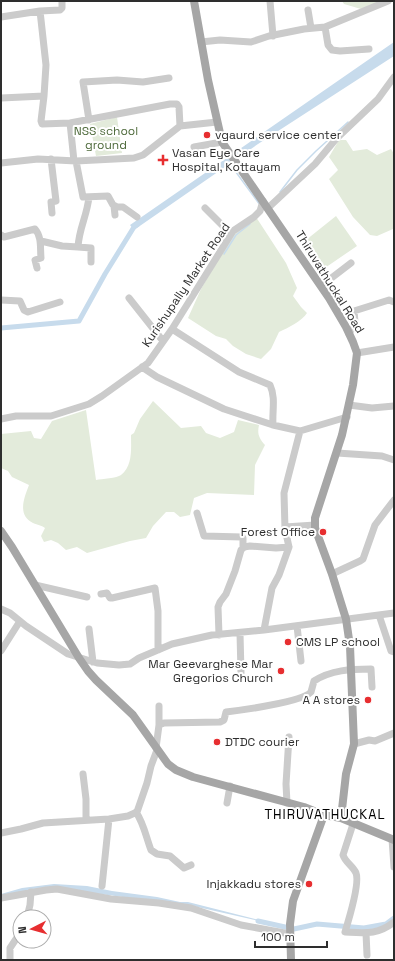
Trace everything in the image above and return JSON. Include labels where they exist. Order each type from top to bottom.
[{"type":"main road","points":[[194,1],[222,142]]},
{"type":"main road","name":"Thiruvathuckal Road","points":[[222,142],[321,286],[350,334],[357,353],[347,417],[337,453],[316,513],[315,525],[346,618],[350,646],[354,744],[346,774],[341,818]]},
{"type":"main road","points":[[2,534],[79,658],[96,680],[133,715],[164,760],[176,770],[193,777],[230,786],[324,815],[341,818],[393,839]]},
{"type":"main road","points":[[291,960],[290,930],[293,900],[324,815]]},
{"type":"street","points":[[1,17],[40,10],[60,10],[62,8],[62,1]]},
{"type":"street","points":[[270,1],[273,36]]},
{"type":"street","points":[[201,42],[220,40],[251,42],[268,36],[325,27],[388,1]]},
{"type":"street","points":[[40,10],[46,65],[42,124],[70,123],[170,104],[177,104],[179,107],[180,126]]},
{"type":"street","points":[[308,10],[311,28]]},
{"type":"street","points":[[325,27],[328,45],[332,50],[340,52],[369,49]]},
{"type":"street","points":[[267,206],[315,164],[336,139],[378,99],[394,77]]},
{"type":"street","points":[[89,120],[83,82],[117,80],[143,82],[169,78]]},
{"type":"street","points":[[1,98],[44,96]]},
{"type":"street","points":[[1,163],[38,159],[75,161],[134,158],[143,155],[180,126],[217,122]]},
{"type":"street","points":[[70,123],[75,161],[82,195],[83,197],[108,196],[111,204],[114,206],[115,215]]},
{"type":"street","points":[[194,147],[222,142]]},
{"type":"street","points":[[51,159],[56,202],[51,202],[52,213]]},
{"type":"street","points":[[78,247],[79,231],[87,211],[89,197]]},
{"type":"street","points":[[114,206],[124,207],[137,217]]},
{"type":"street","name":"Kurishupally Market Road","points":[[1,419],[16,416],[51,416],[82,406],[102,396],[148,363],[172,329],[231,234],[239,226],[254,217],[267,206]]},
{"type":"street","points":[[205,208],[231,234]]},
{"type":"street","points":[[1,236],[4,237],[35,229],[41,242],[41,258],[35,260],[37,268]]},
{"type":"street","points":[[41,242],[62,246],[91,248],[91,262]]},
{"type":"street","points":[[321,286],[351,263]]},
{"type":"street","points":[[129,298],[163,341]]},
{"type":"street","points":[[1,300],[20,301],[24,310],[28,312],[60,302]]},
{"type":"street","points":[[350,334],[355,322],[354,311],[389,300],[394,302]]},
{"type":"street","points":[[172,329],[234,369],[270,385],[273,392],[274,403],[272,412],[273,425]]},
{"type":"street","points":[[357,353],[394,347]]},
{"type":"street","points":[[142,367],[156,377],[224,410],[273,425],[300,431],[347,417]]},
{"type":"street","points":[[349,405],[372,408],[394,406]]},
{"type":"street","points":[[264,630],[272,588],[279,575],[289,547],[285,527],[284,494],[300,431]]},
{"type":"street","points":[[337,453],[382,456],[394,460]]},
{"type":"street","points":[[332,574],[363,559],[375,525],[394,500]]},
{"type":"street","points":[[197,513],[204,536],[243,538],[243,548],[241,550],[236,571],[226,594],[218,607],[219,635]]},
{"type":"street","points":[[285,527],[315,525]]},
{"type":"street","points":[[243,548],[250,546],[276,548],[289,547]]},
{"type":"street","points":[[35,586],[87,597]]},
{"type":"street","points":[[101,594],[106,593],[110,598],[112,598],[155,588],[158,611],[158,650]]},
{"type":"street","points":[[1,609],[10,613],[68,654],[93,662],[119,665],[130,664],[139,658],[172,644],[219,635],[394,613]]},
{"type":"street","points":[[379,615],[391,651],[394,654]]},
{"type":"street","points":[[1,651],[20,621]]},
{"type":"street","points":[[297,626],[301,661]]},
{"type":"street","points":[[89,629],[93,662]]},
{"type":"street","points":[[240,633],[241,673]]},
{"type":"street","points":[[160,725],[164,722],[220,722],[224,720],[226,712],[302,698],[309,694],[314,681],[322,676],[335,672],[371,669],[372,687]]},
{"type":"street","points":[[1,832],[21,830],[43,822],[109,820],[128,816],[136,812],[147,783],[156,749],[160,725],[159,706]]},
{"type":"street","points":[[354,744],[369,740],[375,741],[394,733]]},
{"type":"street","points":[[287,803],[286,784],[289,737]]},
{"type":"street","points":[[83,774],[86,799],[86,820]]},
{"type":"street","points":[[227,803],[230,786]]},
{"type":"street","points":[[136,812],[145,830],[151,850],[157,854],[170,856],[184,868],[191,865]]},
{"type":"street","points":[[102,886],[109,820]]},
{"type":"street","points":[[353,824],[343,855],[355,870],[357,875],[356,891],[345,932],[366,933],[383,930],[394,922]]},
{"type":"street","points":[[393,839],[394,867]]},
{"type":"street","points":[[1,898],[57,889],[111,899],[191,908],[241,925],[290,930]]},
{"type":"street","points":[[29,909],[31,892]]},
{"type":"street","points":[[366,933],[367,955]]},
{"type":"street","points":[[10,960],[10,948],[12,945]]},
{"type":"green space","points":[[342,1],[381,1],[361,9],[344,4]]},
{"type":"green space","name":"NSS school ground","points":[[117,117],[122,153],[96,156],[90,124]]},
{"type":"green space","points":[[339,140],[346,140],[353,151],[367,149],[377,155],[391,149],[394,154],[393,229],[377,236],[370,235],[353,217],[329,179],[338,170],[329,157]]},
{"type":"green space","points":[[336,216],[357,246],[319,272],[301,244]]},
{"type":"green space","points":[[256,217],[286,263],[297,288],[293,296],[307,313],[298,321],[279,332],[271,349],[261,359],[246,354],[233,346],[226,339],[216,336],[188,318],[201,289],[232,236]]},
{"type":"green space","points":[[153,401],[181,428],[201,426],[206,433],[220,438],[234,432],[238,420],[259,425],[259,436],[265,445],[255,465],[254,495],[207,493],[194,498],[190,515],[180,517],[174,512],[166,512],[153,526],[146,538],[87,553],[77,547],[66,550],[58,543],[51,540],[44,542],[41,536],[45,528],[28,520],[23,511],[25,495],[29,485],[12,477],[8,471],[1,468],[1,434],[31,431],[34,438],[41,439],[52,421],[86,410],[96,480],[113,478],[121,475],[128,467],[131,451],[131,435],[134,433],[140,419]]},
{"type":"water","points":[[394,42],[394,56],[258,144],[134,230],[130,225]]},
{"type":"water","points":[[54,884],[87,886],[180,902],[188,902],[294,929],[193,906],[61,889],[1,897],[1,894],[22,888]]},
{"type":"waterway","points":[[280,192],[297,170],[348,122]]},
{"type":"waterway","points":[[230,164],[260,205]]},
{"type":"waterway","points":[[224,254],[236,235],[250,224]]},
{"type":"waterway","points":[[1,328],[79,321],[105,274],[134,227],[137,225]]},
{"type":"waterway","points":[[258,921],[294,929],[317,924],[364,928],[386,924],[394,918]]},
{"type":"place","name":"vgaurd service center","points":[[207,135]]},
{"type":"place","name":"Vasan Eye Care Hospital, Kottayam","points":[[163,160]]},
{"type":"place","name":"Forest Office","points":[[323,532]]},
{"type":"place","name":"CMS LP school","points":[[288,642]]},
{"type":"place","name":"Mar Geevarghese Mar Gregorios Church","points":[[281,671]]},
{"type":"place","name":"A A stores","points":[[368,700]]},
{"type":"place","name":"DTDC courier","points":[[217,742]]},
{"type":"place","name":"Injakkadu stores","points":[[309,884]]},
{"type":"district","name":"THIRUVATHUCKAL","points":[[325,814]]}]
